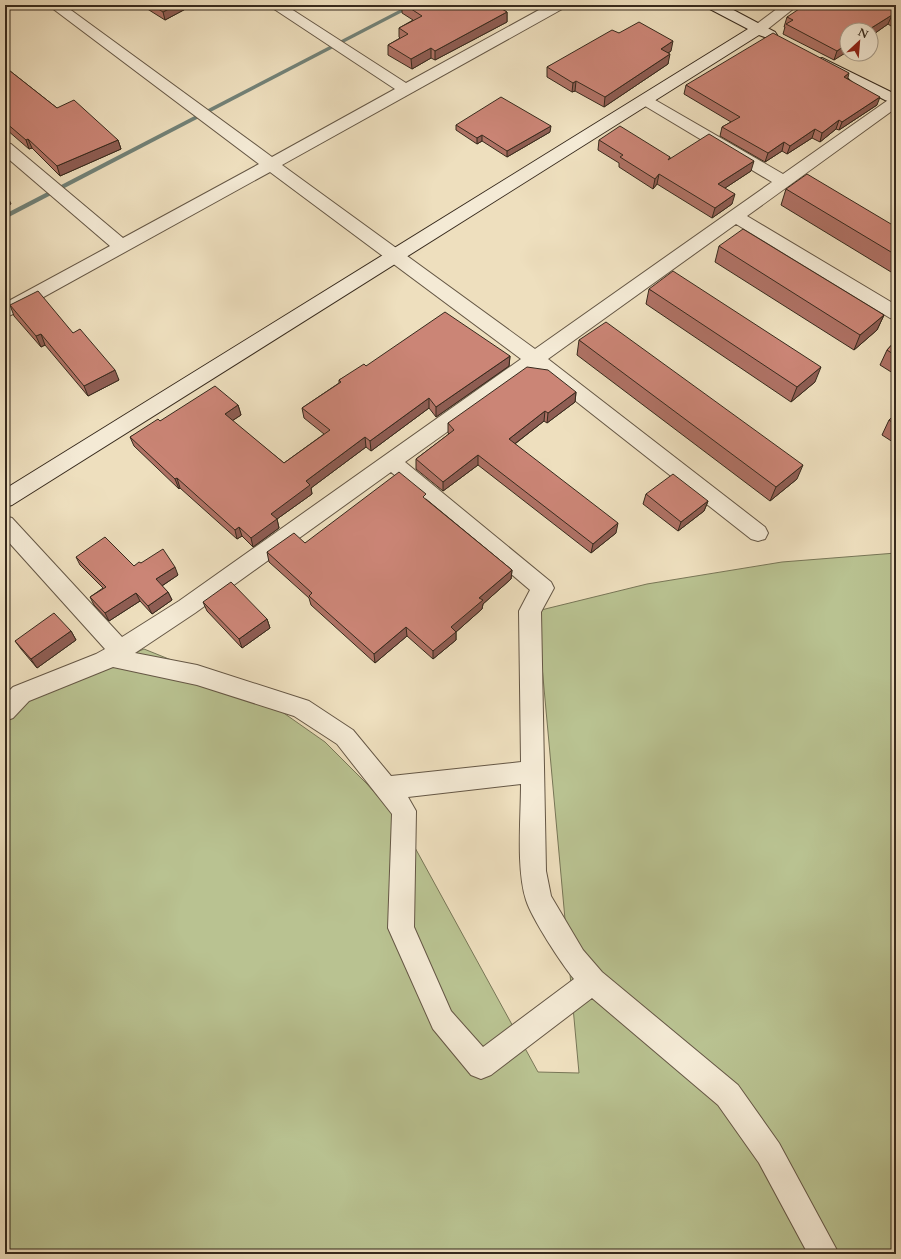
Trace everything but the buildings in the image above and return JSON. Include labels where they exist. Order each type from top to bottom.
[{"type":"street","points":[[55,5],[534,359],[758,533]]},
{"type":"street","points":[[275,5],[406,90]]},
{"type":"street","points":[[5,310],[406,90],[517,20],[559,5]]},
{"type":"street","points":[[713,5],[780,40]]},
{"type":"street","points":[[5,499],[759,29],[791,5]]},
{"type":"street","points":[[5,712],[21,694],[115,654],[187,607],[735,216],[894,99],[807,54]]},
{"type":"street","points":[[645,100],[783,181]]},
{"type":"street","points":[[5,148],[121,246]]},
{"type":"street","points":[[735,216],[896,313]]},
{"type":"street","points":[[391,461],[543,588],[530,611],[534,871],[539,900],[574,960],[593,981],[728,1095],[769,1153],[824,1254]]},
{"type":"street","points":[[5,524],[115,654],[198,675],[301,708],[345,737],[404,811],[400,928],[442,1020],[481,1065],[593,981]]},
{"type":"street","points":[[385,788],[532,772]]},
{"type":"green space","points":[[896,553],[896,1254],[5,1254],[5,708],[144,649],[258,695],[325,742],[367,784],[402,824],[538,1072],[579,1073],[537,611],[647,584],[782,562]]},
{"type":"waterway","points":[[5,217],[413,5]]}]
